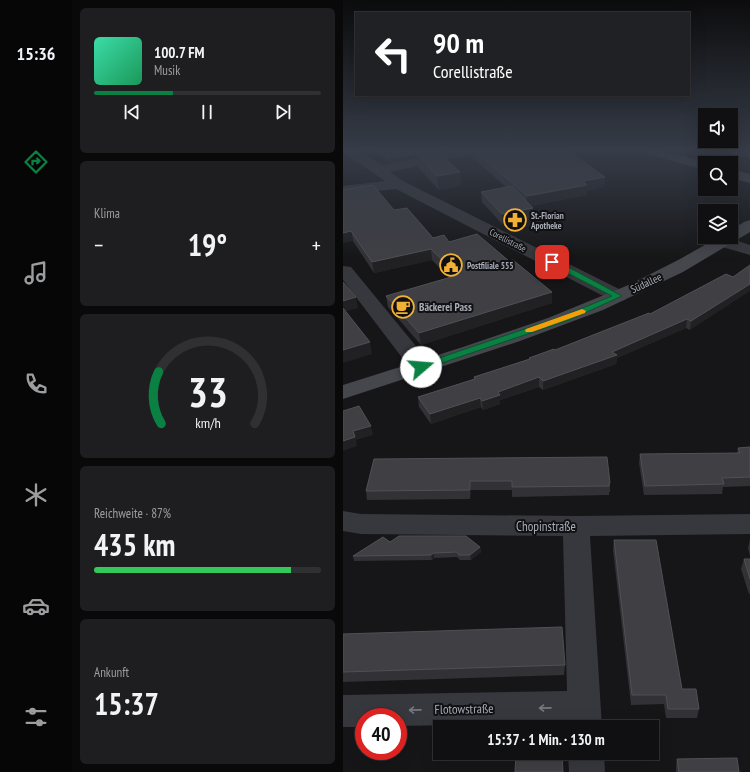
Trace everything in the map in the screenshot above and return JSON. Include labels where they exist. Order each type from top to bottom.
[{"type":"street","points":[[343,190],[370,187]]},
{"type":"street","name":"Corellistraße","points":[[403,187],[618,296]]},
{"type":"street","name":"Südallee","points":[[738,233],[750,225]]},
{"type":"street","name":"Südallee","points":[[343,392],[566,318],[677,269],[721,244]]},
{"type":"street","points":[[731,244],[750,250]]},
{"type":"street","points":[[345,271],[421,367]]},
{"type":"street","name":"Chopinstraße","points":[[343,520],[361,524],[577,526],[750,524]]},
{"type":"street","name":"Flotowstraße","points":[[343,711],[585,717],[577,526]]},
{"type":"street","points":[[586,760],[587,772]]},
{"type":"building","points":[[361,187],[375,187],[394,210],[407,208],[433,238],[444,235],[449,242],[477,234],[509,261],[513,260],[552,292],[419,333],[386,296],[458,275],[431,249],[372,262],[351,231],[343,233],[343,190]]},
{"type":"building","points":[[513,187],[533,208],[502,214],[481,192]]},
{"type":"building","points":[[517,187],[576,187],[527,196]]},
{"type":"building","points":[[750,265],[750,284],[691,321],[687,319],[612,352],[617,355],[543,381],[539,377],[498,392],[500,395],[482,401],[480,398],[430,414],[418,397],[475,379],[474,377],[530,359],[529,358],[554,349],[555,350],[649,313],[650,314],[726,274],[733,277]]},
{"type":"building","points":[[343,282],[356,297],[343,301]]},
{"type":"building","points":[[343,308],[370,342],[343,350]]},
{"type":"building","points":[[359,406],[371,426],[353,431],[355,437],[343,441],[343,411]]},
{"type":"building","points":[[750,447],[750,477],[722,478],[724,484],[645,486],[640,454],[740,453],[738,448]]},
{"type":"building","points":[[607,457],[610,483],[609,486],[512,487],[512,481],[470,481],[470,490],[366,491],[374,459]]},
{"type":"building","points":[[399,536],[466,536],[480,547],[470,555],[459,555],[457,552],[434,553],[431,555],[353,556],[383,537],[390,542]]},
{"type":"building","points":[[614,540],[656,540],[682,689],[696,689],[699,709],[668,709],[666,695],[632,695]]},
{"type":"building","points":[[744,559],[750,559],[750,579]]},
{"type":"building","points":[[562,627],[565,665],[343,672],[343,634]]},
{"type":"building","points":[[737,758],[739,772],[679,772],[677,759]]},
{"type":"building","points":[[516,760],[562,760],[563,772],[515,772]]},
{"type":"slow traffic","points":[[529,331],[582,311]]},
{"type":"place","name":"St.-Florian Apotheke","points":[[515,220]]},
{"type":"place","name":"Postfiliale 555","points":[[451,265]]},
{"type":"place","name":"Bäckerei Pass","points":[[403,307]]},
{"type":"route","points":[[421,367],[566,318],[618,296],[552,262]]}]
